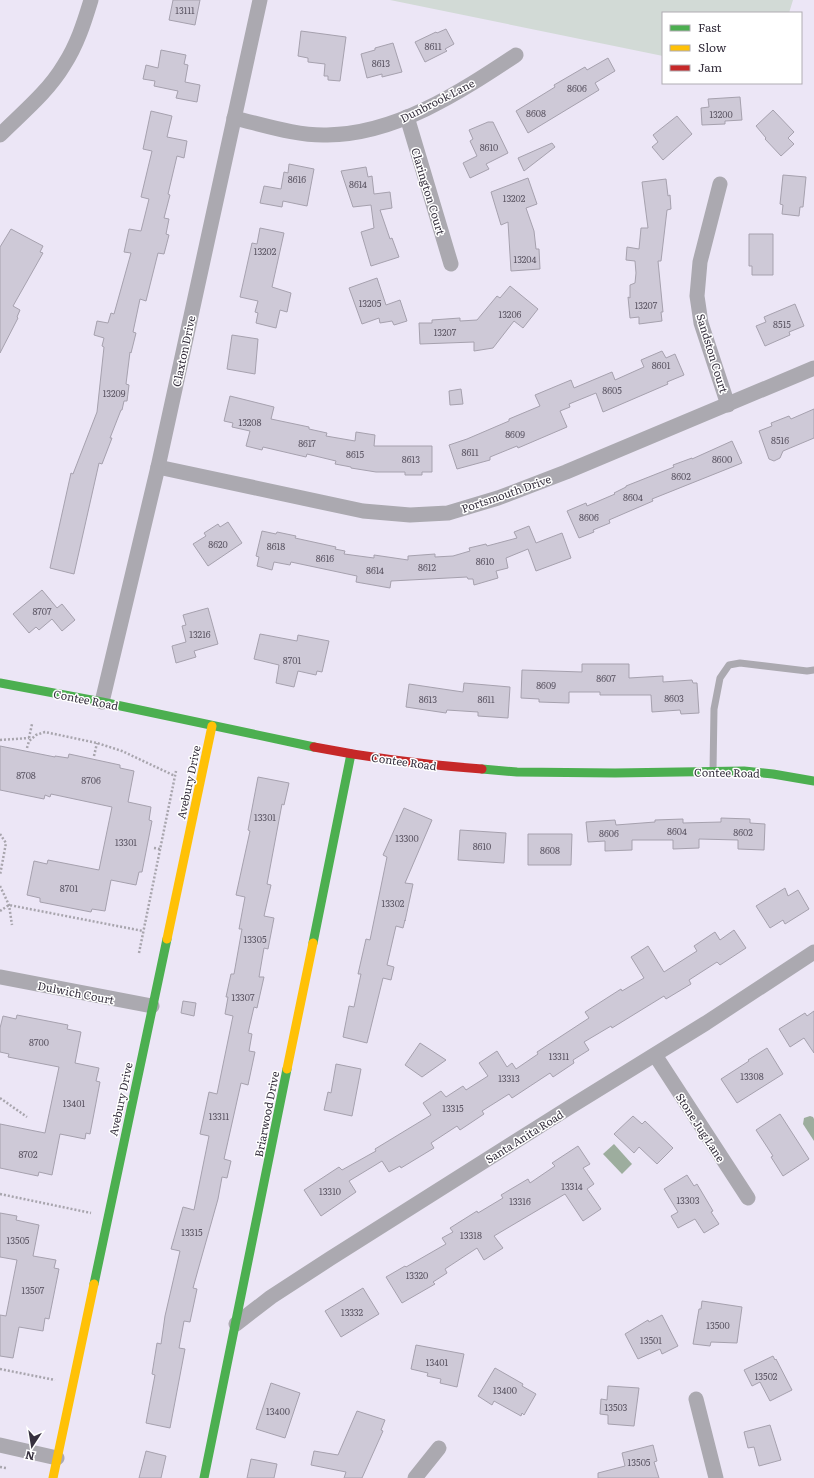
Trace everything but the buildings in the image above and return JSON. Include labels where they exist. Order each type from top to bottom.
[{"type":"street","points":[[0,135],[52,82],[64,66],[81,32],[91,0]]},
{"type":"street","name":"Claxton Drive","points":[[102,702],[158,467],[260,0]]},
{"type":"street","name":"Dunbrook Lane","points":[[234,118],[302,133],[326,135],[363,131],[407,118],[478,80],[516,55]]},
{"type":"street","name":"Clarington Court","points":[[407,118],[451,264]]},
{"type":"street","name":"Sandston Court","points":[[720,184],[700,262],[697,296],[702,323],[728,404]]},
{"type":"street","name":"Portsmouth Drive","points":[[158,467],[363,511],[390,514],[432,515],[448,513],[498,498],[566,472],[814,368]]},
{"type":"street","name":"Contee Road","points":[[0,682],[351,754],[434,766],[517,772],[615,773],[744,771],[814,781]]},
{"type":"street","name":"Avebury Drive","points":[[53,1478],[212,726]]},
{"type":"street","name":"Briarwood Drive","points":[[204,1478],[351,754]]},
{"type":"street","name":"Santa Anita Road","points":[[236,1324],[265,1302],[331,1258],[655,1055],[814,952]]},
{"type":"street","name":"Dulwich Court","points":[[1,977],[152,1006]]},
{"type":"street","name":"Stone Jug Lane","points":[[655,1055],[748,1198]]},
{"type":"street","points":[[696,1399],[716,1478]]},
{"type":"street","points":[[0,1445],[58,1458]]},
{"type":"street","points":[[415,1478],[439,1448]]},
{"type":"lane","points":[[713,771],[714,709],[720,678],[729,665],[740,663],[807,671],[814,670]]},
{"type":"path","points":[[27,748],[32,724]]},
{"type":"path","points":[[0,740],[29,739],[45,732],[97,743],[122,751],[175,776]]},
{"type":"path","points":[[94,756],[97,743]]},
{"type":"path","points":[[139,954],[176,771]]},
{"type":"path","points":[[0,834],[6,843],[0,875]]},
{"type":"path","points":[[154,848],[160,849]]},
{"type":"path","points":[[0,886],[9,905],[12,925]]},
{"type":"path","points":[[0,911],[9,905],[143,931]]},
{"type":"path","points":[[0,1098],[27,1117]]},
{"type":"path","points":[[0,1194],[108,1217]]},
{"type":"path","points":[[0,1369],[73,1383]]},
{"type":"path","points":[[0,1467],[6,1468]]},
{"type":"shaded area","points":[[390,0],[793,0],[789,12],[662,12],[662,56]]},
{"type":"shaded area","points":[[810,1116],[814,1119],[814,1141],[803,1124],[804,1118]]},
{"type":"shaded area","points":[[614,1144],[632,1164],[622,1174],[603,1154]]},
{"type":"traffic: fast","points":[[0,683],[102,702],[314,747]]},
{"type":"traffic: fast","points":[[313,943],[351,754]]},
{"type":"traffic: fast","points":[[482,769],[517,772],[615,773],[744,771],[814,781]]},
{"type":"traffic: fast","points":[[94,1284],[167,939]]},
{"type":"traffic: fast","points":[[204,1478],[287,1069]]},
{"type":"traffic: slow","points":[[167,939],[212,726]]},
{"type":"traffic: slow","points":[[287,1069],[313,943]]},
{"type":"traffic: slow","points":[[53,1478],[94,1284]]},
{"type":"traffic: jam","points":[[314,747],[398,761],[482,769]]}]
